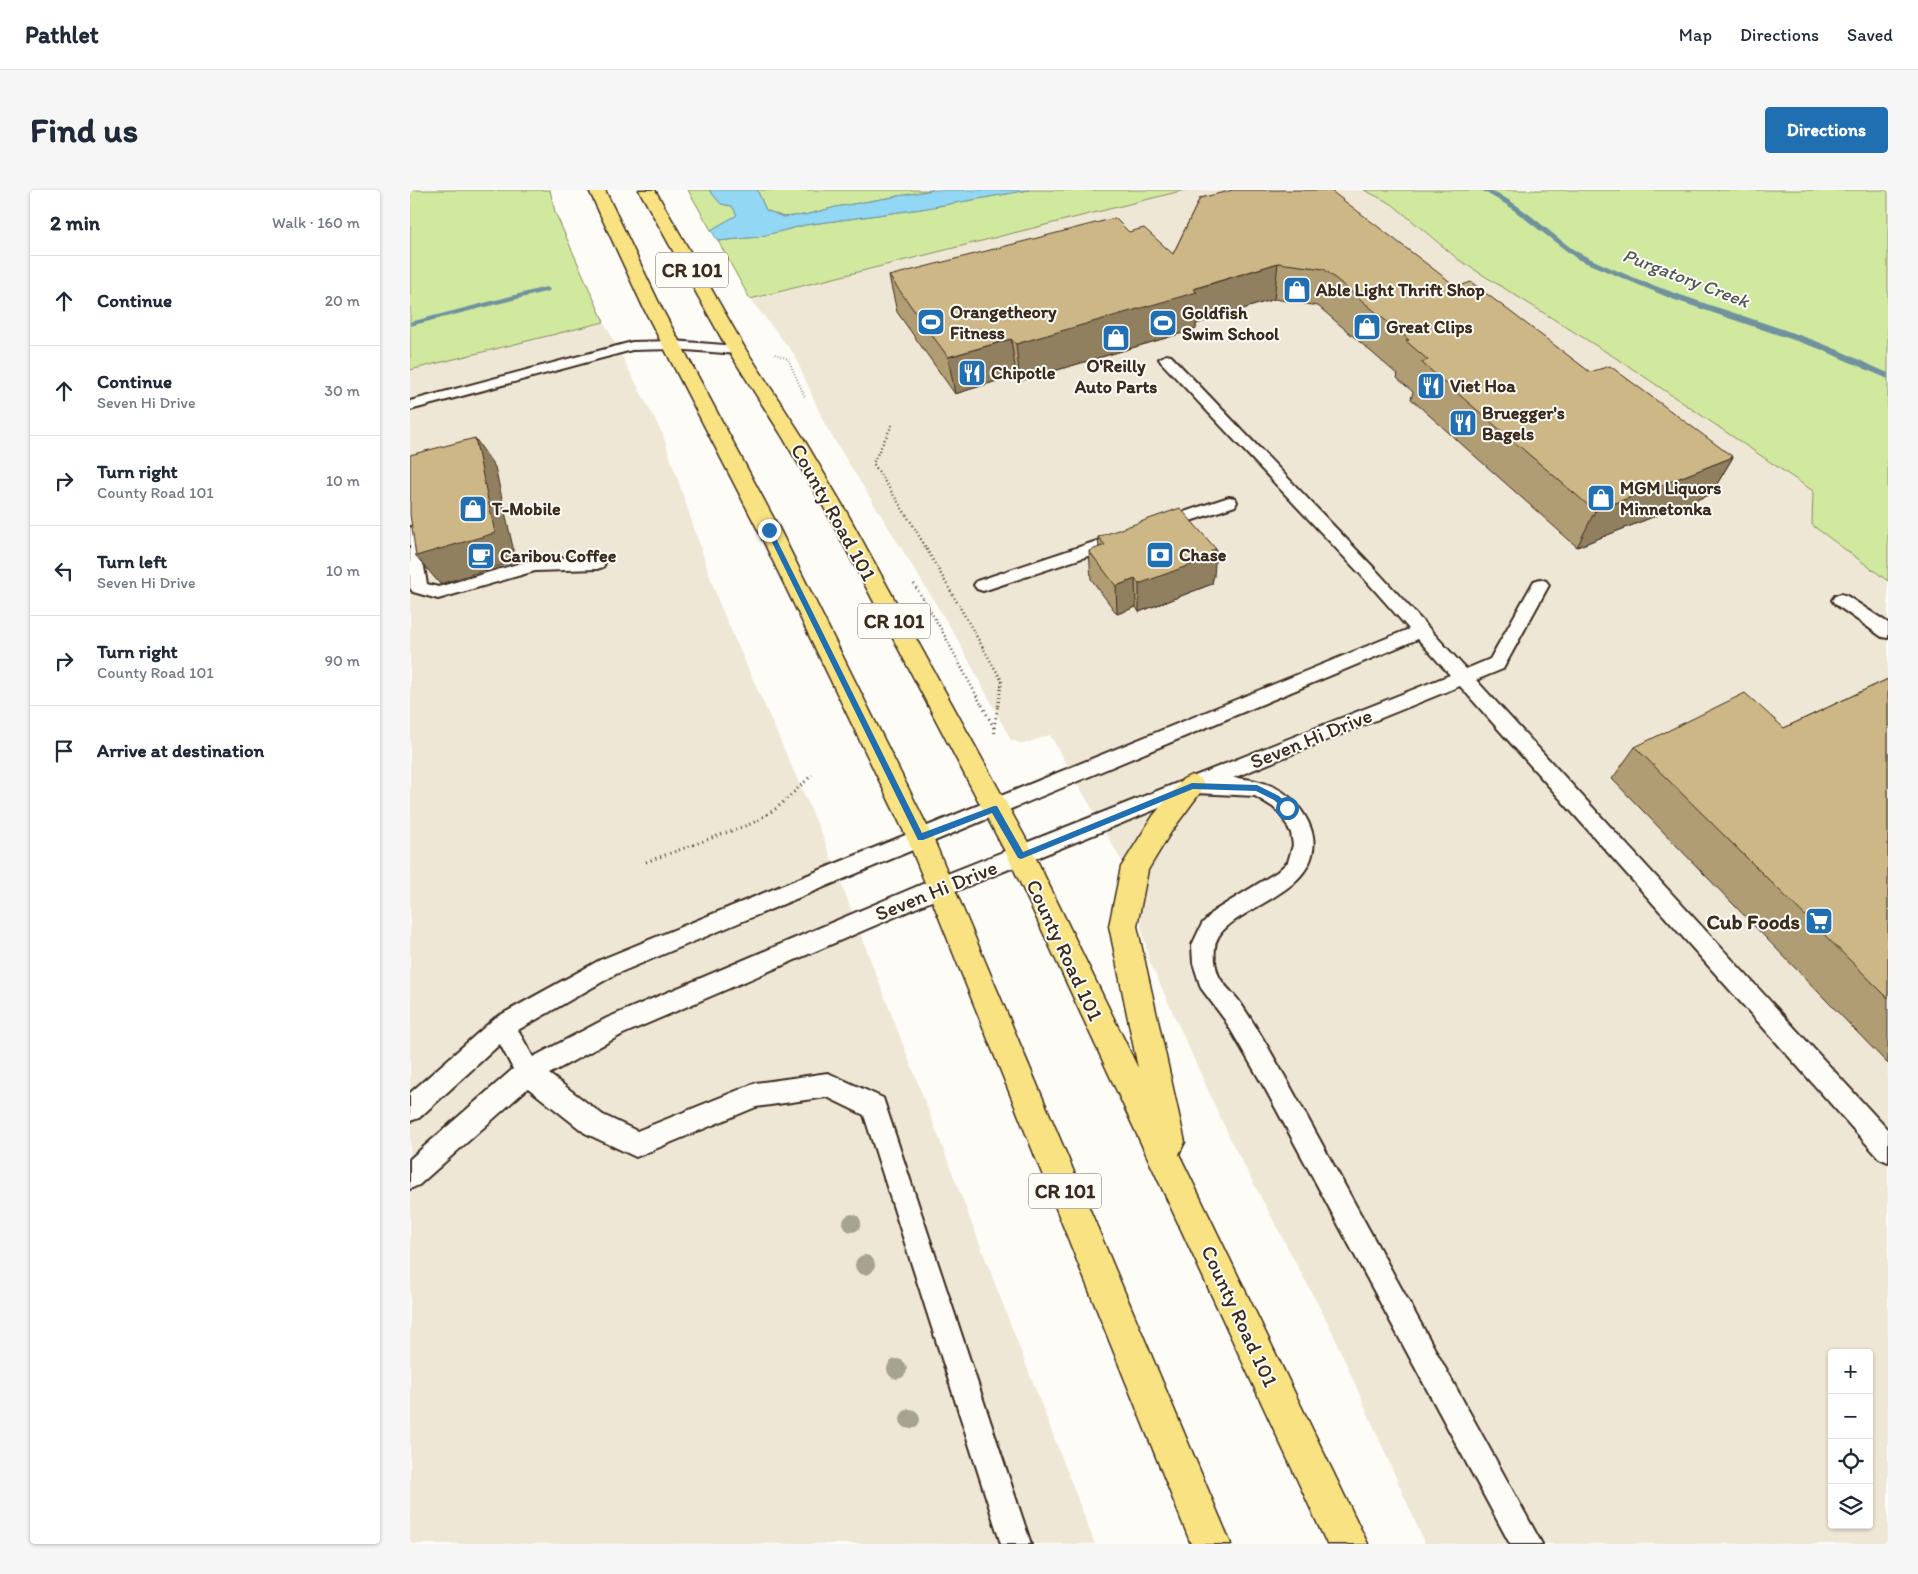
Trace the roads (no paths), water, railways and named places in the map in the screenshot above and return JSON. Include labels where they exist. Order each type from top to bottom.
[{"type":"main road","name":"CR 101","points":[[597,190],[653,309],[769,530],[920,838],[1211,1544]]},
{"type":"main road","name":"County Road 101","points":[[647,190],[737,350],[792,436],[836,511],[994,809],[1021,856],[1348,1544]]},
{"type":"main road","points":[[1178,1187],[1123,926],[1135,867],[1162,824],[1192,786]]},
{"type":"lane","points":[[410,406],[632,346],[673,345],[737,350]]},
{"type":"lane","points":[[1166,359],[1368,572],[1888,1149]]},
{"type":"lane","points":[[983,585],[1229,502]]},
{"type":"lane","points":[[410,533],[418,588],[438,593],[536,564],[598,562]]},
{"type":"lane","name":"Seven Hi Drive","points":[[410,1176],[528,1072],[615,1026],[940,887],[1497,664],[1540,585]]},
{"type":"lane","points":[[1841,600],[1888,632]]},
{"type":"lane","points":[[410,1109],[503,1026],[608,967],[1422,632]]},
{"type":"lane","points":[[1192,786],[1257,788],[1277,798],[1287,808],[1301,828],[1304,847],[1298,866],[1284,881],[1240,904],[1209,933],[1202,953],[1208,980],[1232,1010],[1296,1122],[1527,1544]]},
{"type":"lane","points":[[503,1026],[528,1072],[594,1124],[636,1144],[756,1095],[828,1085],[874,1107],[1016,1544]]},
{"type":"water","points":[[709,190],[757,190],[766,210],[783,217],[805,215],[836,207],[933,190],[1029,190],[921,209],[805,225],[758,237],[718,241],[711,230],[737,215],[732,206],[721,204]]},
{"type":"waterway","name":"Purgatory Creek","points":[[1484,190],[1509,204],[1580,257],[1675,297],[1823,347],[1888,376]]},
{"type":"waterway","name":"Purgatory Creek","points":[[410,324],[546,289]]},
{"type":"place","name":"Able Light Thrift Shop","points":[[1297,290]]},
{"type":"place","name":"Orangetheory Fitness","points":[[931,322]]},
{"type":"place","name":"Goldfish Swim School","points":[[1163,323]]},
{"type":"place","name":"Great Clips","points":[[1367,327]]},
{"type":"place","name":"O'Reilly Auto Parts","points":[[1116,338]]},
{"type":"place","name":"Chipotle","points":[[972,373]]},
{"type":"place","name":"Viet Hoa","points":[[1431,386]]},
{"type":"place","name":"Bruegger's Bagels","points":[[1463,423]]},
{"type":"place","name":"MGM Liquors Minnetonka","points":[[1601,498]]},
{"type":"place","name":"T-Mobile","points":[[473,509]]},
{"type":"place","name":"Chase","points":[[1160,555]]},
{"type":"place","name":"Caribou Coffee","points":[[481,556]]},
{"type":"place","name":"Cub Foods","points":[[1819,921]]}]
